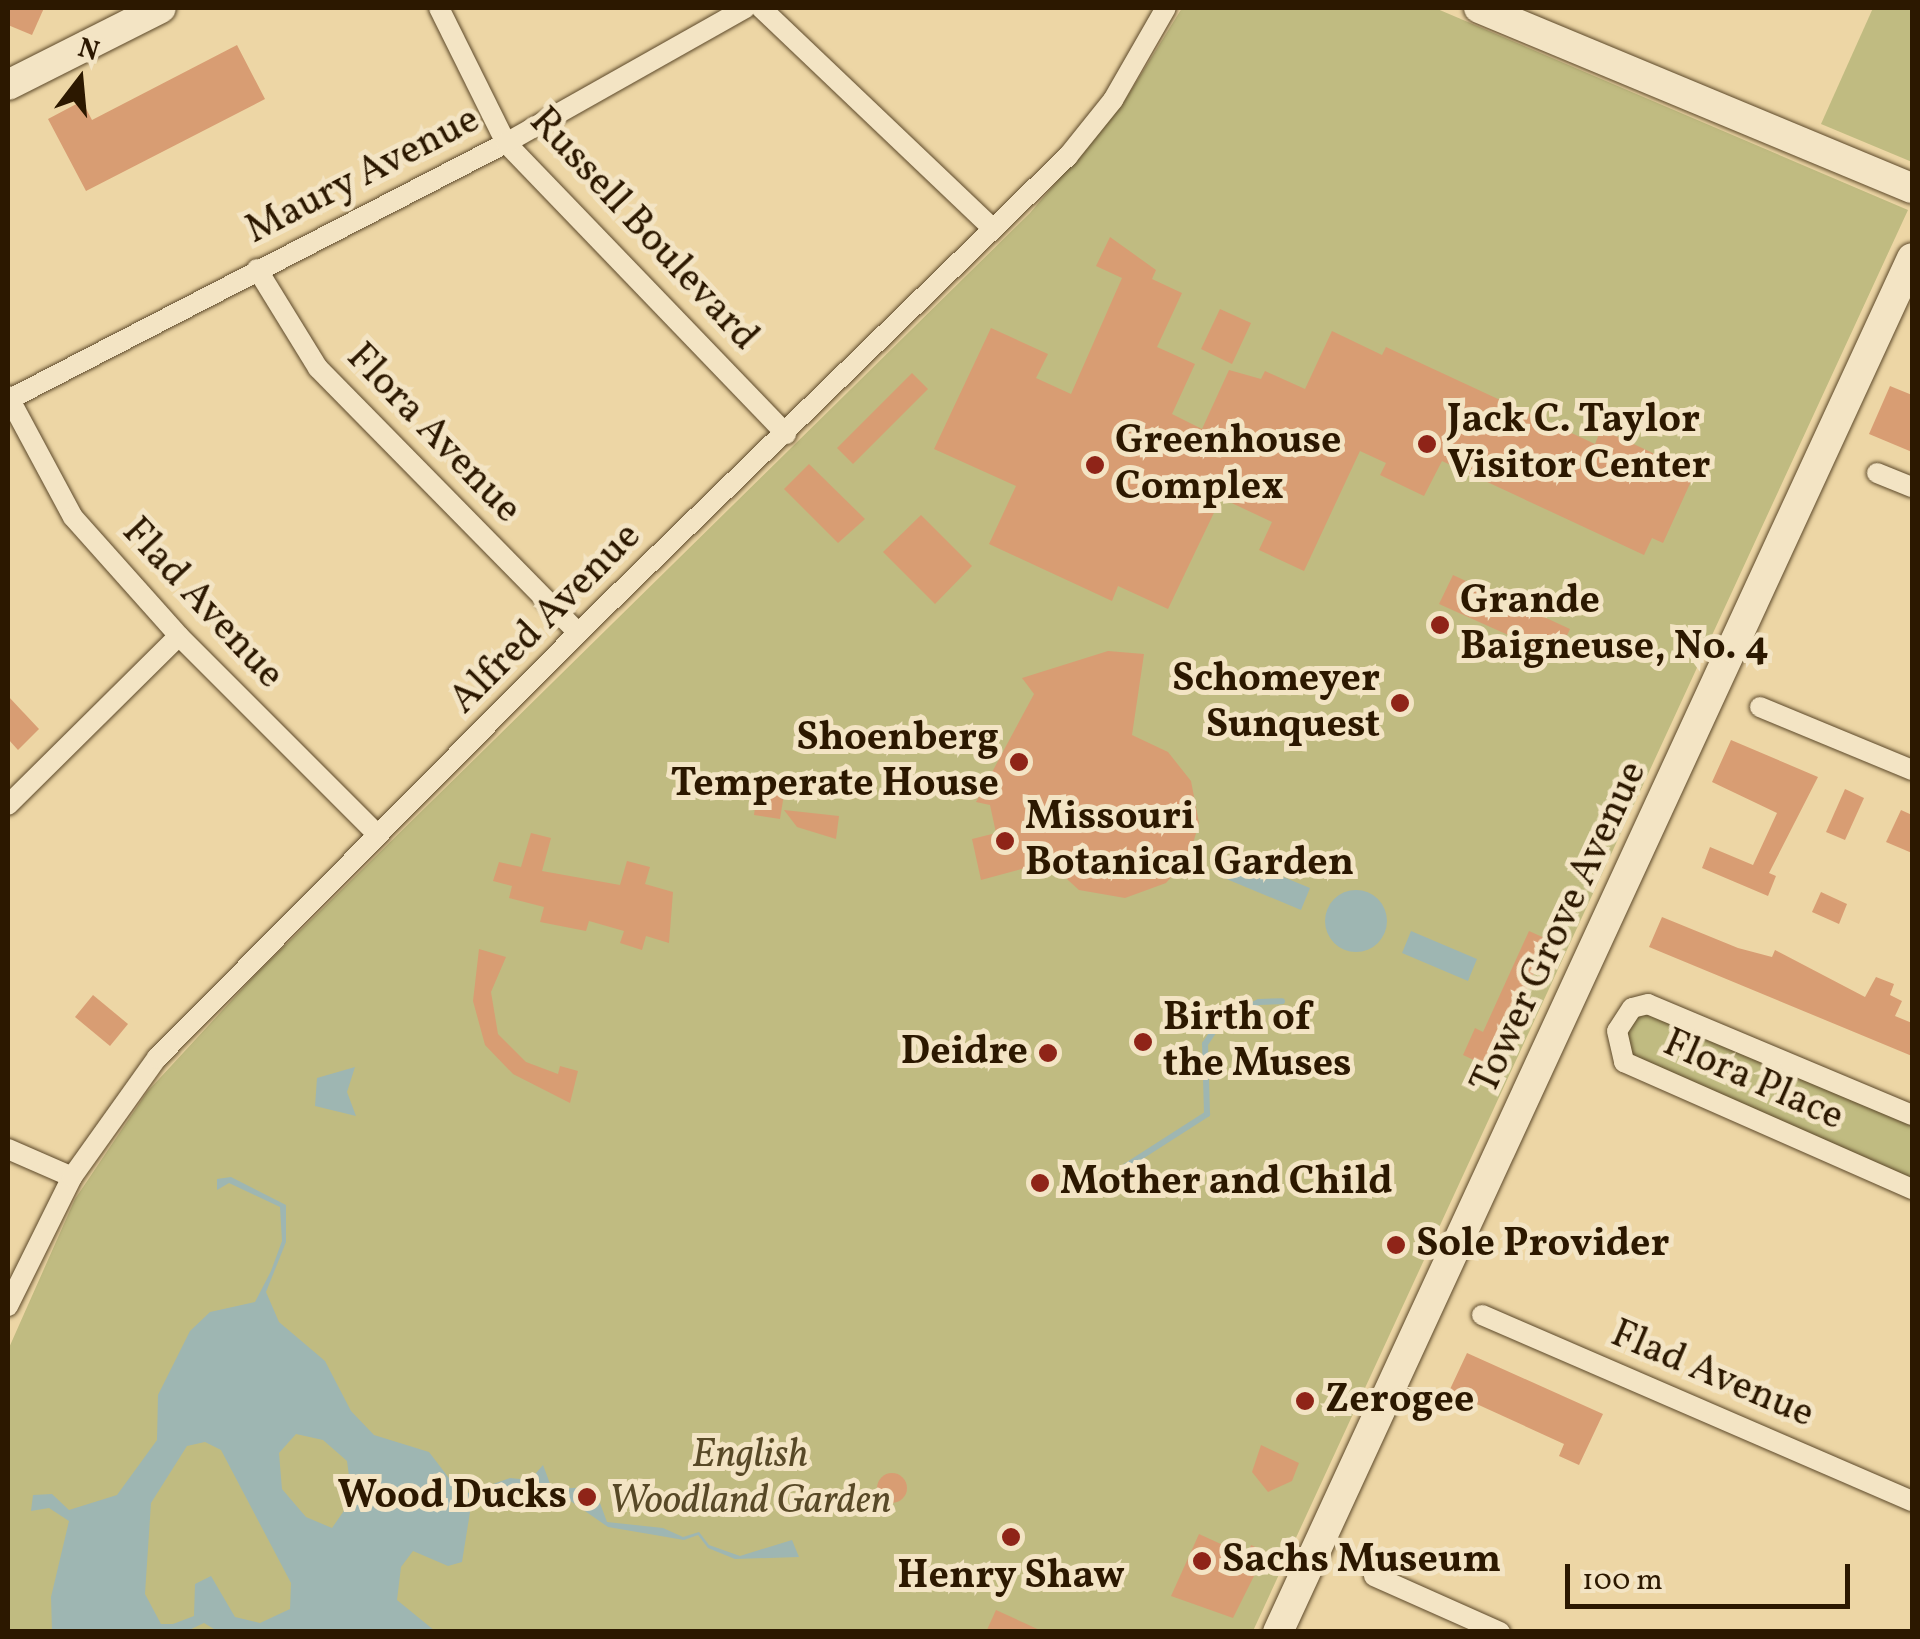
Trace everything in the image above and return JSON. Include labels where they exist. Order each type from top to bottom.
[{"type":"street","points":[[8,85],[161,8]]},
{"type":"street","name":"Russell Boulevard","points":[[440,8],[506,143],[786,434]]},
{"type":"street","name":"Maury Avenue","points":[[8,398],[506,143],[746,8]]},
{"type":"street","points":[[762,8],[993,229]]},
{"type":"street","name":"Alfred Avenue","points":[[8,1306],[72,1177],[175,1038],[578,633],[786,434],[1097,122],[1166,8]]},
{"type":"street","points":[[1480,8],[1912,188]]},
{"type":"street","name":"Tower Grove Avenue","points":[[1278,1632],[1912,258]]},
{"type":"street","name":"Flora Avenue","points":[[257,270],[318,368],[578,633]]},
{"type":"street","name":"Flad Avenue","points":[[8,398],[74,517],[178,636],[378,835]]},
{"type":"street","points":[[1878,474],[1912,487]]},
{"type":"street","points":[[8,805],[178,636]]},
{"type":"street","points":[[1760,706],[1912,770]]},
{"type":"street","name":"Flora Place","points":[[1912,1115],[1648,1004],[1632,1008],[1617,1030],[1624,1062],[1912,1189]]},
{"type":"street","points":[[8,1149],[72,1177]]},
{"type":"street","name":"Flad Avenue","points":[[1482,1315],[1912,1501]]},
{"type":"street","points":[[1374,1576],[1500,1632]]},
{"type":"green space","name":"Missouri Botanical Garden","points":[[1182,8],[1435,8],[1908,210],[1253,1631],[8,1632],[8,1350],[75,1199],[147,1092],[256,974],[1030,213],[1122,105]]},
{"type":"green space","points":[[1873,8],[1912,8],[1912,162],[1821,124]]},
{"type":"green space","points":[[1632,1008],[1912,1115],[1912,1189],[1624,1062],[1622,1018]]},
{"type":"water","points":[[1233,856],[1310,888],[1301,910],[1224,878]]},
{"type":"water","points":[[1356,890],[1378,899],[1387,921],[1378,943],[1356,952],[1334,943],[1325,921],[1334,899]]},
{"type":"water","points":[[1411,931],[1477,959],[1468,981],[1402,953]]},
{"type":"water","points":[[355,1067],[347,1092],[356,1116],[315,1106],[317,1078]]},
{"type":"water","points":[[231,1177],[286,1205],[286,1242],[266,1292],[279,1322],[325,1361],[351,1411],[374,1435],[429,1452],[462,1495],[510,1478],[530,1480],[543,1465],[552,1489],[594,1487],[607,1522],[663,1528],[683,1537],[699,1532],[709,1545],[740,1556],[792,1540],[799,1557],[735,1559],[708,1548],[698,1535],[684,1540],[608,1527],[559,1493],[517,1484],[471,1506],[462,1562],[448,1566],[413,1551],[401,1567],[397,1600],[435,1631],[219,1632],[204,1623],[187,1631],[52,1631],[51,1597],[69,1521],[49,1508],[31,1511],[33,1495],[52,1494],[69,1510],[117,1495],[157,1440],[158,1395],[190,1331],[210,1312],[255,1302],[282,1241],[280,1207],[229,1183],[217,1190],[217,1179]],"holes":[[[296,1434],[323,1440],[347,1461],[352,1499],[332,1528],[306,1517],[282,1489],[279,1453]],[[205,1442],[221,1450],[291,1583],[290,1609],[260,1623],[235,1617],[211,1576],[195,1584],[194,1616],[173,1624],[161,1624],[145,1594],[151,1503],[187,1446]]]},
{"type":"building","points":[[8,8],[44,8],[32,35],[8,25]]},
{"type":"building","points":[[237,45],[265,99],[86,191],[48,119],[82,101],[92,120]]},
{"type":"building","points":[[1110,237],[1156,270],[1152,279],[1182,293],[1157,347],[1195,364],[1172,414],[1202,429],[1229,370],[1261,379],[1265,371],[1305,389],[1332,331],[1382,355],[1386,347],[1595,444],[1601,429],[1681,466],[1693,477],[1663,543],[1652,538],[1644,555],[1442,461],[1424,496],[1380,475],[1386,463],[1360,451],[1304,571],[1259,550],[1272,522],[1221,498],[1168,609],[1118,586],[1112,601],[989,544],[1016,486],[934,449],[991,328],[1048,354],[1036,378],[1071,394],[1122,278],[1096,266]]},
{"type":"building","points":[[1220,309],[1251,323],[1232,364],[1201,349]]},
{"type":"building","points":[[912,373],[928,389],[853,464],[837,448]]},
{"type":"building","points":[[1890,386],[1912,395],[1912,452],[1869,434]]},
{"type":"building","points":[[809,464],[865,519],[838,543],[784,489]]},
{"type":"building","points":[[921,515],[972,566],[935,604],[883,552]]},
{"type":"building","points":[[1453,575],[1570,629],[1557,657],[1439,604]]},
{"type":"building","points":[[1108,651],[1144,654],[1132,735],[1168,752],[1191,781],[1199,823],[1189,857],[1166,883],[1125,898],[1079,890],[1048,862],[981,880],[972,839],[996,833],[990,805],[976,802],[1034,694],[1022,678]]},
{"type":"building","points":[[8,696],[39,729],[18,750],[8,739]]},
{"type":"building","points":[[895,726],[904,730],[908,739],[904,748],[895,752],[886,748],[882,739],[886,730]]},
{"type":"building","points":[[1731,740],[1818,777],[1769,873],[1776,876],[1768,896],[1702,868],[1710,847],[1753,865],[1777,813],[1712,782]]},
{"type":"building","points":[[758,784],[785,788],[780,819],[754,815]]},
{"type":"building","points":[[1845,789],[1864,798],[1845,840],[1826,832]]},
{"type":"building","points":[[784,810],[839,816],[836,839],[797,827]]},
{"type":"building","points":[[1901,810],[1912,815],[1912,853],[1886,842]]},
{"type":"building","points":[[531,833],[551,838],[542,871],[620,885],[627,861],[650,867],[645,884],[673,892],[669,943],[646,936],[642,950],[620,943],[624,931],[589,921],[586,931],[540,922],[544,907],[509,898],[512,886],[493,881],[499,862],[521,867]]},
{"type":"building","points":[[1821,892],[1847,904],[1839,924],[1812,912]]},
{"type":"building","points":[[1662,917],[1738,948],[1772,957],[1775,950],[1865,997],[1876,977],[1894,984],[1890,995],[1902,1001],[1895,1016],[1912,1023],[1912,1056],[1649,947]]},
{"type":"building","points":[[1529,931],[1549,940],[1491,1068],[1463,1055],[1475,1028],[1483,1032]]},
{"type":"building","points":[[479,949],[506,957],[491,992],[498,1034],[526,1062],[558,1074],[560,1066],[578,1071],[570,1103],[513,1074],[485,1045],[473,1001]]},
{"type":"building","points":[[93,995],[128,1024],[110,1046],[75,1017]]},
{"type":"building","points":[[1467,1353],[1603,1414],[1579,1465],[1559,1456],[1564,1444],[1470,1401],[1465,1411],[1444,1402]]},
{"type":"building","points":[[1261,1445],[1299,1463],[1292,1481],[1268,1492],[1252,1472]]},
{"type":"building","points":[[892,1473],[903,1477],[907,1488],[903,1499],[892,1503],[881,1499],[877,1488],[881,1477]]},
{"type":"building","points":[[1199,1534],[1247,1556],[1251,1545],[1266,1552],[1233,1618],[1171,1596]]},
{"type":"building","points":[[996,1610],[1044,1632],[986,1632]]},
{"type":"waterway","points":[[1123,1168],[1207,1114],[1205,1044],[1221,1020],[1259,1002],[1282,1001]]},
{"type":"place","name":"Jack C. Taylor Visitor Center","points":[[1427,444]]},
{"type":"place","name":"Greenhouse Complex","points":[[1095,465]]},
{"type":"place","name":"Grande Baigneuse, No. 4","points":[[1440,625]]},
{"type":"place","name":"Schomeyer Sunquest","points":[[1400,703]]},
{"type":"place","name":"Shoenberg Temperate House","points":[[1019,762]]},
{"type":"place","name":"Missouri Botanical Garden","points":[[1005,841]]},
{"type":"place","name":"Birth of the Muses","points":[[1143,1042]]},
{"type":"place","name":"Deidre","points":[[1048,1053]]},
{"type":"place","name":"Mother and Child","points":[[1040,1183]]},
{"type":"place","name":"Sole Provider","points":[[1396,1245]]},
{"type":"place","name":"Zerogee","points":[[1305,1401]]},
{"type":"place","name":"Wood Ducks","points":[[587,1497]]},
{"type":"place","name":"Henry Shaw","points":[[1011,1537]]},
{"type":"place","name":"Sachs Museum","points":[[1202,1561]]},
{"type":"park label","name":"English Woodland Garden","points":[[750,1479]]}]
